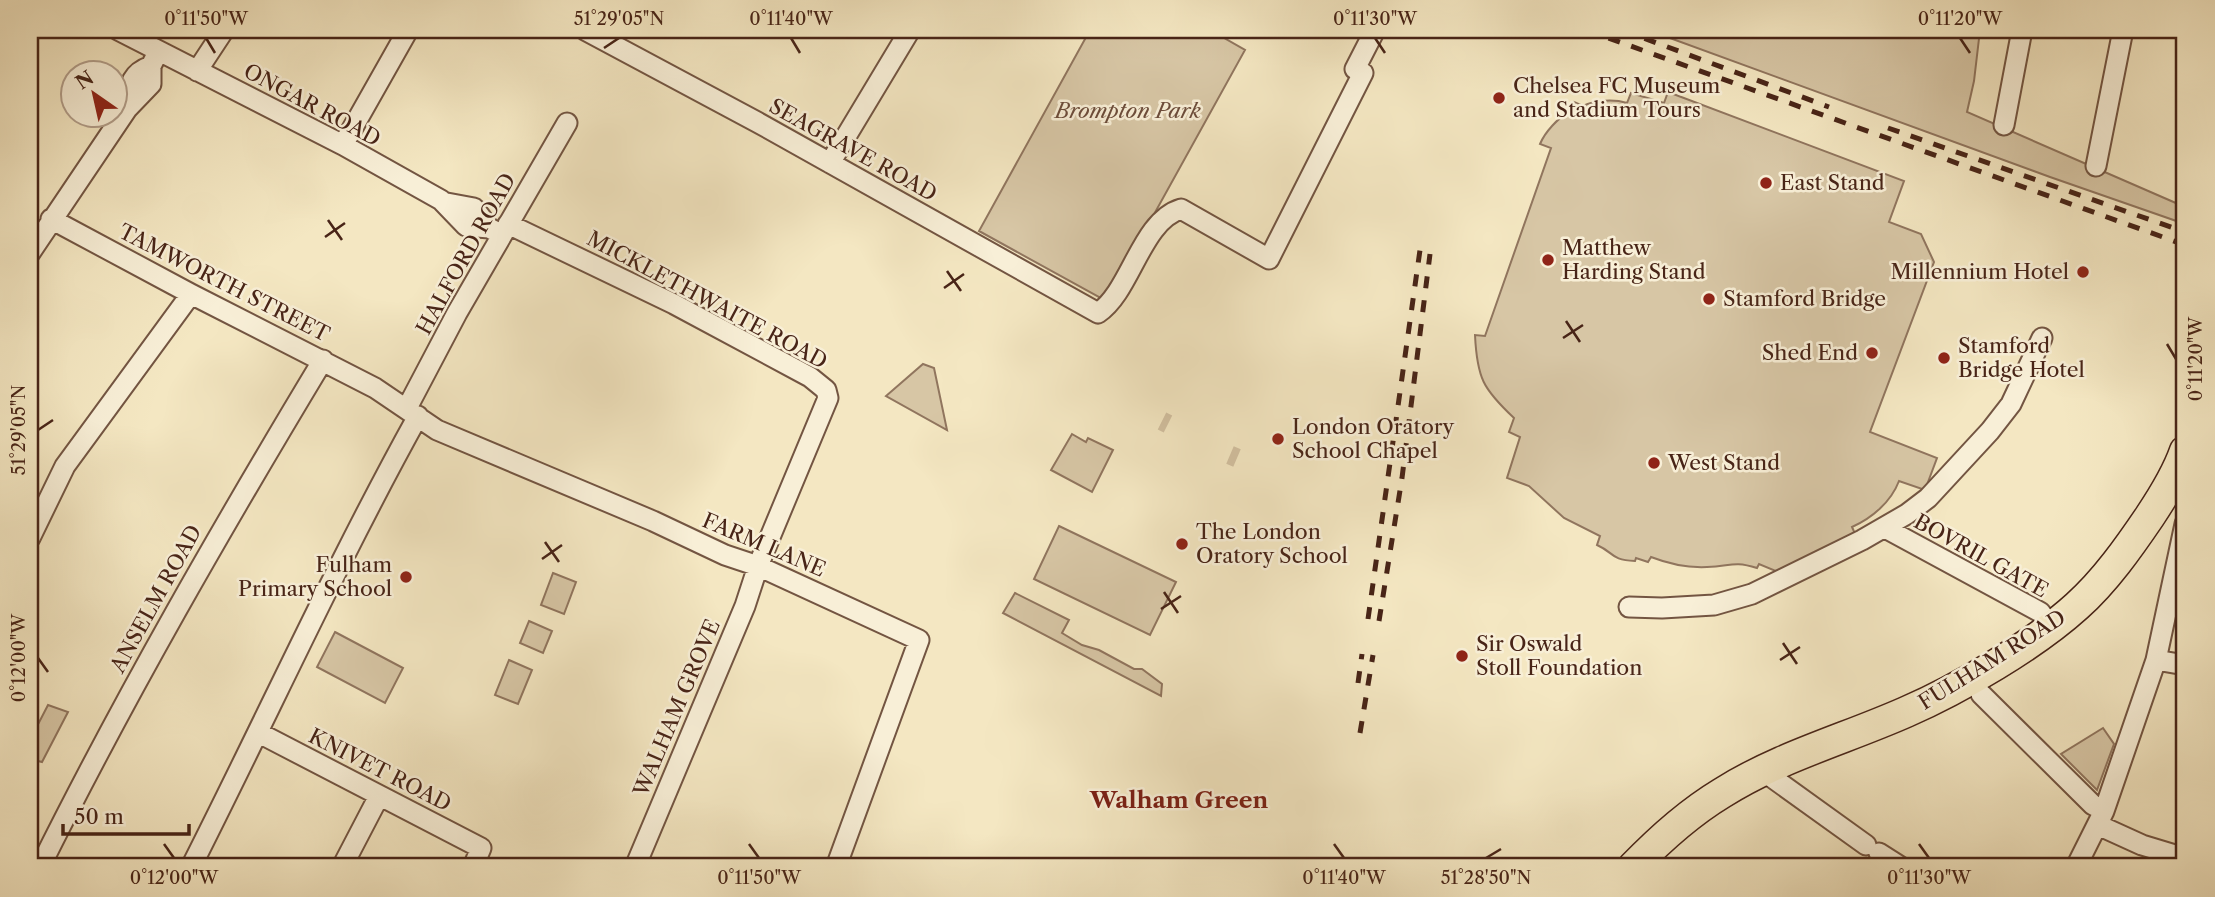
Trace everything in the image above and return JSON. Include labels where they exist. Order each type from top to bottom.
[{"type":"main road","name":"FULHAM ROAD","points":[[1633,867],[1688,816],[1723,792],[1763,771],[1908,712],[1970,678],[2052,627],[2079,604],[2122,556],[2169,487],[2185,451]]},
{"type":"street","name":"ONGAR ROAD","points":[[118,30],[154,59],[197,71],[343,145],[447,204],[466,226],[500,229]]},
{"type":"street","points":[[197,71],[224,30]]},
{"type":"street","points":[[343,145],[408,30]]},
{"type":"street","name":"SEAGRAVE ROAD","points":[[585,30],[834,156],[1098,313],[1109,306],[1167,213],[1181,209],[1269,259],[1363,73],[1355,68],[1375,30]]},
{"type":"street","points":[[834,156],[910,30]]},
{"type":"street","points":[[2004,125],[2022,30]]},
{"type":"street","points":[[2096,166],[2123,30]]},
{"type":"street","points":[[30,253],[127,109],[130,82],[138,71],[154,59]]},
{"type":"street","name":"HALFORD ROAD","points":[[191,867],[259,733],[413,412],[457,313],[500,229],[567,123]]},
{"type":"street","name":"TAMWORTH STREET","points":[[51,219],[375,388]]},
{"type":"street","name":"MICKLETHWAITE ROAD","points":[[500,229],[674,304],[810,377],[827,390],[828,398],[758,566]]},
{"type":"street","points":[[30,538],[65,466],[191,294]]},
{"type":"street","points":[[1629,607],[1714,606],[1752,594],[1885,528],[1928,498],[1990,431],[2011,404],[2042,338]]},
{"type":"street","name":"ANSELM ROAD","points":[[40,867],[161,634],[323,360]]},
{"type":"street","name":"FARM LANE","points":[[375,388],[449,436],[653,521],[725,555],[758,566],[919,640],[836,867]]},
{"type":"street","points":[[2076,867],[2101,818],[2156,660],[2185,524]]},
{"type":"street","name":"BOVRIL GATE","points":[[1885,528],[2040,612],[2052,627]]},
{"type":"street","name":"WALHAM GROVE","points":[[635,867],[745,606],[758,566]]},
{"type":"street","points":[[2156,660],[2185,665]]},
{"type":"street","points":[[1981,694],[2093,805],[2101,818],[2142,845],[2185,858]]},
{"type":"street","name":"KNIVET ROAD","points":[[259,733],[481,848],[473,867]]},
{"type":"street","points":[[1763,771],[1901,867]]},
{"type":"street","points":[[342,867],[379,796]]},
{"type":"green space","name":"Brompton Park","points":[[1090,30],[1210,30],[1245,50],[1106,301],[979,231]]},
{"type":"green space","points":[[1648,30],[1980,30],[1967,112],[2185,207],[2185,224],[2050,177]]},
{"type":"green space","name":"Stamford Bridge","points":[[1668,92],[1904,181],[1889,222],[1921,234],[1934,262],[1870,432],[1937,458],[1925,490],[1899,481],[1880,508],[1852,527],[1856,536],[1778,572],[1759,564],[1757,568],[1736,564],[1700,567],[1678,565],[1651,557],[1648,562],[1636,558],[1635,561],[1627,560],[1617,558],[1597,545],[1600,536],[1564,518],[1529,486],[1507,478],[1520,437],[1509,432],[1514,418],[1495,399],[1480,373],[1475,335],[1485,336],[1551,148],[1540,144],[1545,135],[1569,112],[1569,107],[1574,102],[1583,106],[1605,101],[1627,103],[1631,93],[1664,103]]},
{"type":"green space","points":[[923,364],[934,368],[947,430],[886,396]]},
{"type":"green space","points":[[1072,434],[1086,442],[1088,438],[1113,450],[1092,492],[1051,470]]},
{"type":"green space","points":[[1059,526],[1176,582],[1150,635],[1034,579]]},
{"type":"green space","points":[[553,573],[576,582],[564,614],[541,605]]},
{"type":"green space","points":[[1015,593],[1069,620],[1062,633],[1082,645],[1099,650],[1134,669],[1142,669],[1162,684],[1161,696],[1003,613]]},
{"type":"green space","points":[[529,621],[552,631],[543,653],[520,643]]},
{"type":"green space","points":[[335,632],[403,668],[385,703],[317,667]]},
{"type":"green space","points":[[509,660],[532,670],[518,704],[495,695]]},
{"type":"green space","points":[[48,705],[68,712],[42,762],[30,759],[30,736]]},
{"type":"green space","points":[[2103,728],[2114,744],[2097,790],[2061,754]]},
{"type":"tunnel","points":[[1162,421],[1168,424]]},
{"type":"tunnel","points":[[1230,455],[1237,458]]},
{"type":"railway","points":[[1586,30],[2185,245]]},
{"type":"railway","points":[[1622,30],[1829,107]]},
{"type":"railway","points":[[1888,128],[2185,232]]},
{"type":"railway","points":[[1368,619],[1420,250]]},
{"type":"railway","points":[[1379,621],[1402,478],[1430,254]]},
{"type":"railway","points":[[1358,683],[1362,654]]},
{"type":"railway","points":[[1360,733],[1373,655]]},
{"type":"place","name":"Chelsea FC Museum and Stadium Tours","points":[[1499,98]]},
{"type":"place","name":"East Stand","points":[[1766,183]]},
{"type":"place","name":"Matthew Harding Stand","points":[[1548,260]]},
{"type":"place","name":"Millennium Hotel","points":[[2083,272]]},
{"type":"place","name":"Stamford Bridge","points":[[1709,299]]},
{"type":"place","name":"Shed End","points":[[1872,353]]},
{"type":"place","name":"Stamford Bridge Hotel","points":[[1944,358]]},
{"type":"place","name":"London Oratory School Chapel","points":[[1278,439]]},
{"type":"place","name":"West Stand","points":[[1654,463]]},
{"type":"place","name":"The London Oratory School","points":[[1182,544]]},
{"type":"place","name":"Fulham Primary School","points":[[406,577]]},
{"type":"place","name":"Sir Oswald Stoll Foundation","points":[[1462,656]]},
{"type":"district","name":"Walham Green","points":[[1179,800]]}]
